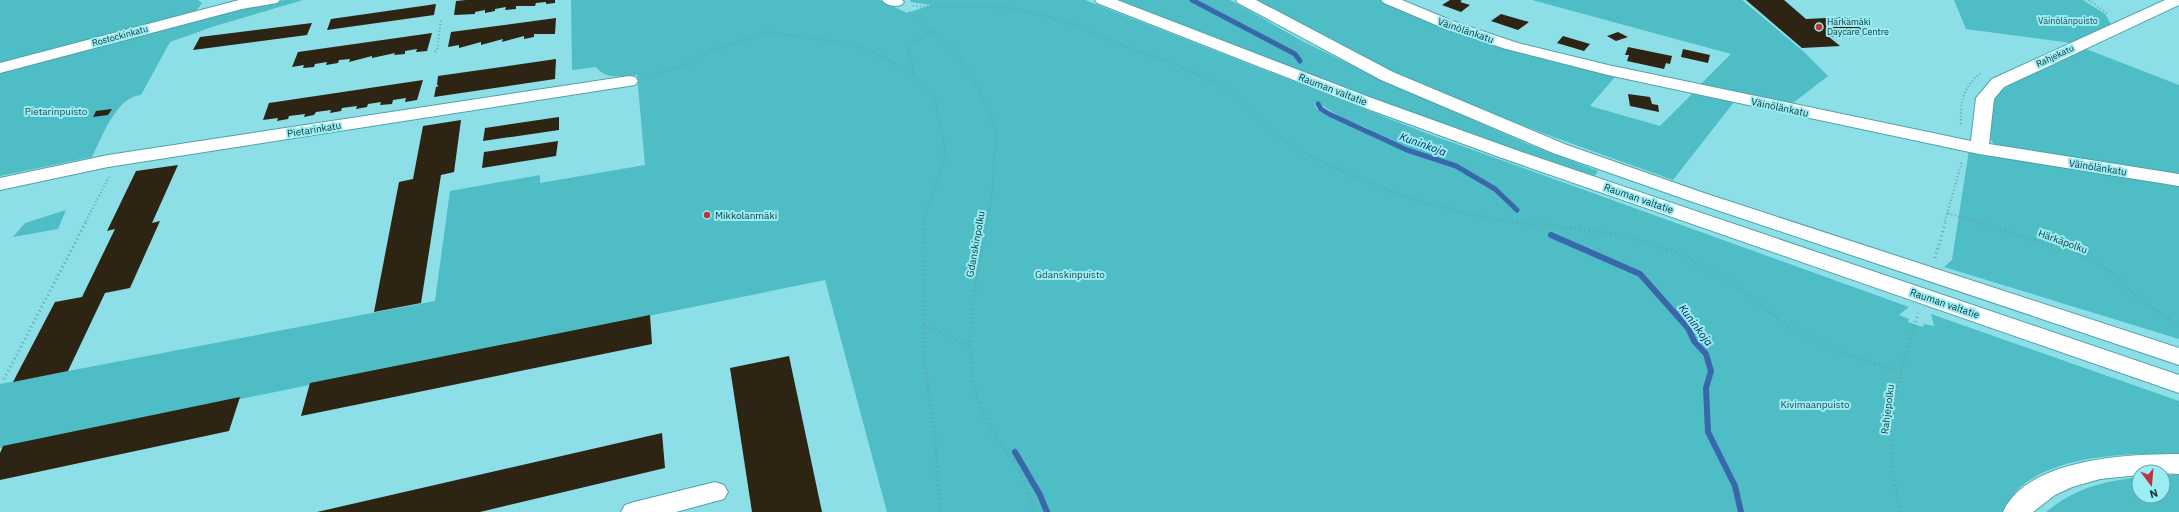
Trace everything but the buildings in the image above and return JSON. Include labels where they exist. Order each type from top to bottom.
[{"type":"highway","name":"Rauman valtatie","points":[[1103,0],[1364,101],[1502,151],[2179,384]]},
{"type":"highway","name":"Rauman valtatie","points":[[1244,0],[1387,76],[1490,121],[1560,149],[1697,197],[2179,357]]},
{"type":"highway","points":[[2017,512],[2035,494],[2053,484],[2086,471],[2121,466],[2179,464]]},
{"type":"street","name":"Rostockinkatu","points":[[0,68],[235,2],[272,0]]},
{"type":"street","name":"Väinölänkatu","points":[[1389,0],[1449,25],[1512,46],[1560,59],[1693,89],[1971,147],[2179,180]]},
{"type":"street","name":"Rahjekatu","points":[[1971,147],[1985,98],[1998,83],[2177,0]]},
{"type":"street","name":"Pietarinkatu","points":[[0,184],[108,161],[587,79],[629,81]]},
{"type":"street","points":[[634,512],[715,492]]},
{"type":"path","points":[[2089,0],[2123,25]]},
{"type":"path","points":[[893,1],[917,6],[999,7],[1030,11],[1065,23],[1171,64],[1223,87],[1241,99],[1270,131],[1293,146],[1364,179],[1419,199],[1487,218],[1598,230],[1624,235],[1654,245],[1697,262],[1720,274],[1736,284],[1790,328],[1812,339],[1900,372]]},
{"type":"path","name":"Gdanskinpolku","points":[[893,1],[933,31],[954,50],[976,85],[996,129],[993,187],[977,275],[970,346],[973,380],[979,404],[1000,446],[1016,465],[1030,495],[1035,512]]},
{"type":"path","points":[[435,52],[437,50],[441,20]]},
{"type":"path","points":[[914,75],[908,46],[933,31]]},
{"type":"path","points":[[629,81],[690,64],[712,50],[747,40],[765,32],[840,42],[872,51],[914,75],[934,96],[946,154],[922,223],[923,325],[925,368],[935,438],[940,512]]},
{"type":"path","points":[[1933,263],[1962,161],[1971,147]]},
{"type":"path","points":[[4,379],[111,174]]},
{"type":"path","name":"Härkäpolku","points":[[1948,213],[2082,255],[2108,270],[2140,300],[2179,324]]},
{"type":"path","name":"Rahjepolku","points":[[1900,512],[1896,490],[1891,430],[1900,372],[1919,310]]},
{"type":"path","points":[[923,325],[970,346]]},
{"type":"green space","points":[[0,0],[198,0],[202,3],[196,11],[177,18],[0,65]]},
{"type":"green space","name":"Pietarinpuisto","points":[[285,0],[303,0],[215,26],[170,42],[141,95],[132,97],[118,110],[111,119],[92,157],[0,176],[0,73],[202,18]]},
{"type":"green space","name":"Gdanskinpuisto","points":[[571,0],[879,0],[907,13],[931,5],[911,2],[910,0],[1085,0],[1426,133],[1909,307],[1899,315],[1909,319],[1908,322],[1923,327],[1924,324],[1934,326],[1931,314],[2179,401],[2179,455],[2119,455],[2076,462],[2057,467],[2038,475],[2023,485],[2014,494],[2003,512],[887,512],[825,280],[0,448],[0,384],[435,301],[450,191],[540,175],[540,183],[645,165],[637,75],[609,76],[596,67],[572,70]],"holes":[[[1314,102],[1342,118],[1371,130],[1321,112],[1316,108]]]},
{"type":"green space","points":[[1119,0],[1230,0],[1304,42],[1382,80],[1525,143],[1598,171],[1594,177],[1381,101]]},
{"type":"green space","points":[[1257,0],[1385,0],[1447,28],[1537,57],[1615,77],[1590,106],[1660,126],[1693,93],[1734,102],[1673,180],[1504,118],[1404,78],[1348,50]]},
{"type":"green space","points":[[1532,0],[1742,0],[1804,52],[1828,76],[1789,106],[1701,84],[1731,54]]},
{"type":"green space","name":"Väinölänpuisto","points":[[1954,0],[2083,0],[2105,14],[2111,24],[2072,43],[1966,29]]},
{"type":"green space","points":[[2086,49],[2179,85],[2179,176],[1996,146],[1991,140],[1990,125],[1993,102],[2001,91],[2037,70]]},
{"type":"green space","points":[[1969,150],[2179,185],[2179,339],[1944,267],[1952,260]]},
{"type":"green space","points":[[66,210],[58,229],[13,237],[25,223]]},
{"type":"green space","points":[[2171,475],[2179,475],[2179,512],[2046,512],[2068,497],[2090,487],[2131,478],[2131,504],[2171,504]]},
{"type":"waterway","name":"Kuninkoja","points":[[1192,0],[1295,54],[1300,61]]},
{"type":"waterway","name":"Kuninkoja","points":[[1318,104],[1321,109],[1329,114],[1407,150],[1456,166],[1495,189],[1517,210]]},
{"type":"waterway","name":"Kuninkoja","points":[[1551,235],[1640,274],[1688,328],[1694,341],[1706,354],[1711,371],[1706,388],[1708,432],[1735,486],[1741,512]]},
{"type":"waterway","points":[[1015,452],[1040,495],[1047,512]]},
{"type":"place","name":"Härkämäki Daycare Centre","points":[[1819,27]]},
{"type":"place","name":"Mikkolanmäki","points":[[707,215]]},
{"type":"park label","name":"Kivimaanpuisto","points":[[1815,404]]}]
